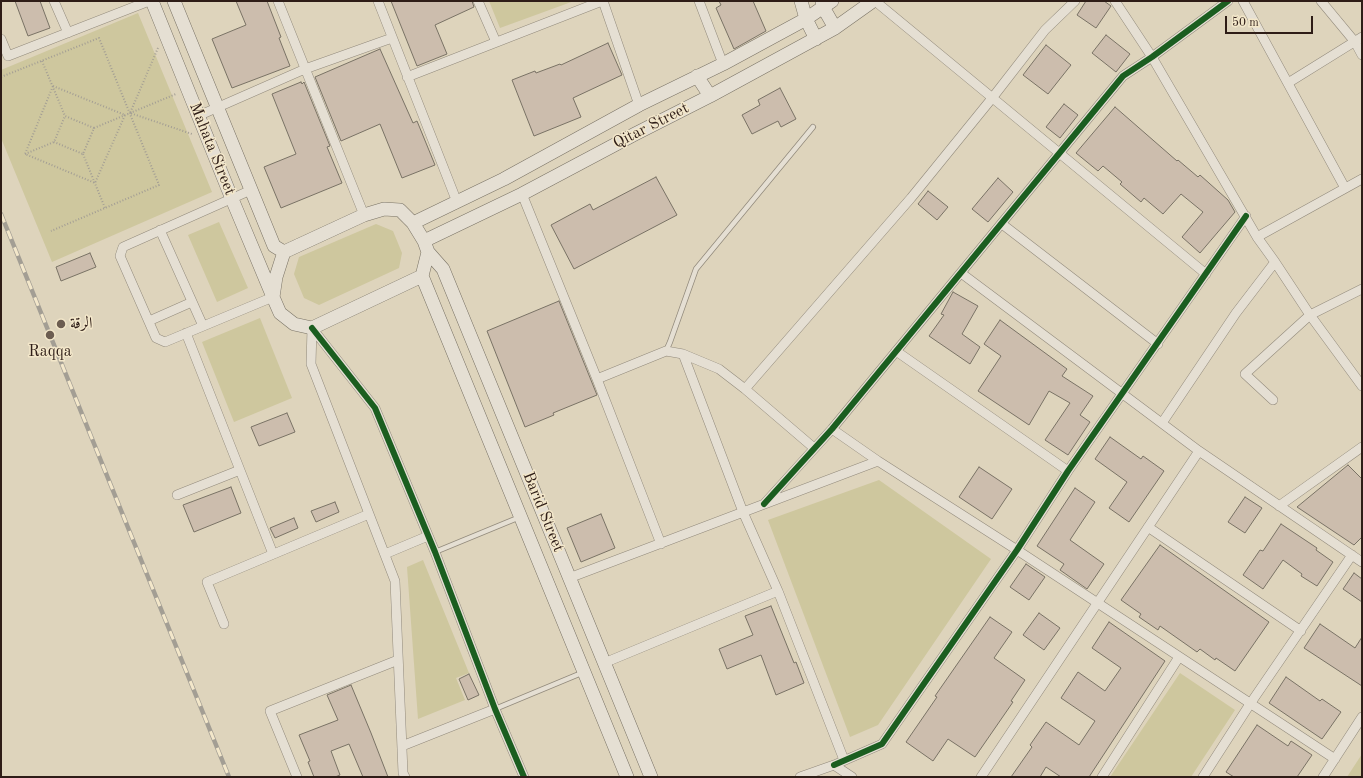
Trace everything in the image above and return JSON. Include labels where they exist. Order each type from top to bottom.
[{"type":"main road","name":"Mahata Street","points":[[150,1],[280,313],[294,324],[312,328]]},
{"type":"main road","name":"Mahata Street","points":[[174,1],[274,246],[284,252]]},
{"type":"main road","points":[[802,1],[806,19],[816,39]]},
{"type":"main road","name":"Qitar Street","points":[[426,246],[816,39],[835,28],[874,1]]},
{"type":"main road","name":"Qitar Street","points":[[413,222],[504,179],[639,105],[722,64],[806,19],[826,3]]},
{"type":"main road","points":[[826,3],[835,28]]},
{"type":"main road","points":[[697,76],[710,96]]},
{"type":"main road","points":[[624,114],[635,134]]},
{"type":"main road","points":[[273,297],[276,277],[284,252],[364,215],[384,210],[400,210],[413,222]]},
{"type":"main road","name":"Barid Street","points":[[413,222],[426,246],[443,269],[650,777]]},
{"type":"main road","points":[[312,328],[422,276],[426,246]]},
{"type":"main road","name":"Barid Street","points":[[422,276],[627,777]]},
{"type":"street","points":[[54,1],[68,33]]},
{"type":"street","points":[[1,39],[8,56],[150,1]]},
{"type":"street","points":[[278,1],[364,215]]},
{"type":"street","points":[[378,1],[457,202]]},
{"type":"street","points":[[478,1],[496,42]]},
{"type":"street","points":[[407,76],[603,1],[639,105]]},
{"type":"street","points":[[699,1],[722,64]]},
{"type":"street","points":[[874,1],[1060,152],[1206,274]]},
{"type":"street","points":[[745,389],[911,198],[1045,30],[1075,1]]},
{"type":"street","points":[[1115,1],[1152,57],[1257,237],[1276,262],[1310,315],[1362,386]]},
{"type":"street","points":[[764,504],[832,429],[1123,76],[1152,57],[1228,1]]},
{"type":"street","points":[[1243,1],[1345,188]]},
{"type":"street","points":[[1321,1],[1359,39],[1362,55]]},
{"type":"street","points":[[198,116],[305,69],[392,38]]},
{"type":"street","points":[[1288,84],[1359,39]]},
{"type":"street","points":[[1257,237],[1362,179]]},
{"type":"street","points":[[251,190],[123,246],[120,256],[156,338],[165,342],[273,297]]},
{"type":"street","points":[[522,194],[597,379],[661,544]]},
{"type":"street","points":[[800,777],[834,765],[882,744],[1017,550],[1068,471],[1246,216]]},
{"type":"street","points":[[1002,224],[1158,344]]},
{"type":"street","points":[[160,230],[203,326]]},
{"type":"street","points":[[1162,423],[1236,313],[1276,262]]},
{"type":"street","points":[[961,273],[1199,451],[1362,562]]},
{"type":"street","points":[[1273,400],[1245,374],[1310,315],[1362,289]]},
{"type":"street","points":[[149,321],[192,302]]},
{"type":"street","points":[[312,328],[311,364],[395,581],[403,773],[405,777]]},
{"type":"street","points":[[312,328],[375,408],[428,536],[495,709],[524,777]]},
{"type":"street","points":[[186,333],[273,554]]},
{"type":"street","points":[[597,379],[666,351],[683,354],[719,369],[745,389],[814,448]]},
{"type":"street","points":[[896,351],[1068,471]]},
{"type":"street","points":[[683,354],[743,512],[778,591],[844,760]]},
{"type":"street","points":[[832,429],[878,462],[1017,550],[1335,759]]},
{"type":"street","points":[[1279,506],[1362,447]]},
{"type":"street","points":[[980,777],[1199,451]]},
{"type":"street","points":[[569,578],[878,462]]},
{"type":"street","points":[[177,495],[240,470]]},
{"type":"street","points":[[224,624],[207,582],[369,514]]},
{"type":"street","points":[[1148,527],[1301,631]]},
{"type":"street","points":[[385,554],[428,536]]},
{"type":"street","points":[[1203,777],[1250,704],[1352,555]]},
{"type":"street","points":[[604,663],[778,591]]},
{"type":"street","points":[[1102,777],[1179,657]]},
{"type":"street","points":[[297,777],[270,710],[398,660]]},
{"type":"street","points":[[402,746],[495,709]]},
{"type":"street","points":[[1323,777],[1362,717]]},
{"type":"street","points":[[834,765],[852,777]]},
{"type":"lane","points":[[666,351],[696,269],[813,128]]},
{"type":"lane","points":[[434,552],[520,516]]},
{"type":"lane","points":[[495,709],[584,672]]},
{"type":"path","points":[[1,77],[99,38],[159,185],[51,231]]},
{"type":"path","points":[[130,113],[158,48]]},
{"type":"path","points":[[25,154],[54,142],[65,116],[42,60]]},
{"type":"path","points":[[53,86],[125,115]]},
{"type":"path","points":[[25,154],[53,86]]},
{"type":"path","points":[[83,154],[94,128],[176,94]]},
{"type":"path","points":[[130,113],[192,134]]},
{"type":"path","points":[[95,183],[125,115]]},
{"type":"path","points":[[65,116],[94,128]]},
{"type":"path","points":[[54,142],[83,154],[105,208]]},
{"type":"path","points":[[25,154],[95,183]]},
{"type":"shaded area","points":[[489,1],[574,1],[500,28]]},
{"type":"shaded area","points":[[138,13],[212,192],[52,262],[1,138],[1,70]]},
{"type":"shaded area","points":[[219,222],[248,288],[217,302],[188,235]]},
{"type":"shaded area","points":[[376,224],[393,231],[402,253],[399,268],[319,305],[304,298],[294,274],[299,257]]},
{"type":"shaded area","points":[[260,318],[292,398],[234,422],[202,342]]},
{"type":"shaded area","points":[[879,480],[991,559],[878,725],[850,737],[768,520]]},
{"type":"shaded area","points":[[423,560],[469,673],[456,678],[465,700],[418,719],[407,567]]},
{"type":"shaded area","points":[[1180,673],[1235,710],[1191,777],[1110,777]]},
{"type":"shaded area","points":[[1362,754],[1362,777],[1347,777]]},
{"type":"building","points":[[15,1],[40,1],[50,28],[28,36]]},
{"type":"building","points":[[236,1],[267,1],[290,66],[232,88],[212,39],[246,25]]},
{"type":"building","points":[[391,1],[472,1],[474,7],[435,25],[447,54],[417,66]]},
{"type":"building","points":[[719,1],[753,1],[766,31],[734,49],[716,8],[721,5]]},
{"type":"building","points":[[1086,1],[1104,1],[1111,6],[1096,28],[1077,15]]},
{"type":"building","points":[[1106,35],[1130,54],[1116,72],[1092,53]]},
{"type":"building","points":[[608,43],[622,75],[573,98],[581,117],[534,136],[512,80],[535,71],[536,73],[560,64],[561,65]]},
{"type":"building","points":[[1046,45],[1071,65],[1048,94],[1023,75]]},
{"type":"building","points":[[380,49],[413,123],[417,121],[435,165],[402,178],[380,124],[341,141],[315,77]]},
{"type":"building","points":[[301,82],[302,84],[304,82],[330,146],[327,147],[342,183],[281,208],[264,167],[296,154],[272,94]]},
{"type":"building","points":[[780,88],[796,119],[781,127],[778,121],[752,134],[742,115],[760,105],[758,100]]},
{"type":"building","points":[[1064,104],[1078,115],[1060,138],[1046,127]]},
{"type":"building","points":[[1115,107],[1177,161],[1178,160],[1198,177],[1200,175],[1228,200],[1235,212],[1200,253],[1182,237],[1203,212],[1181,194],[1163,214],[1144,198],[1141,202],[1120,184],[1122,182],[1103,166],[1098,171],[1076,153]]},
{"type":"building","points":[[656,177],[677,215],[574,269],[551,225],[590,204],[593,210]]},
{"type":"building","points":[[998,178],[1013,192],[988,222],[972,209]]},
{"type":"building","points":[[928,191],[948,207],[937,220],[918,204]]},
{"type":"building","points":[[90,253],[96,267],[61,281],[56,267]]},
{"type":"building","points":[[953,292],[978,306],[962,334],[980,347],[970,364],[929,336],[944,315],[941,314]]},
{"type":"building","points":[[559,301],[597,395],[553,413],[554,415],[525,427],[487,331]]},
{"type":"building","points":[[1000,320],[1067,369],[1062,376],[1093,396],[1080,415],[1090,422],[1068,455],[1045,440],[1070,403],[1049,391],[1029,425],[978,391],[1001,356],[984,344]]},
{"type":"building","points":[[287,413],[295,432],[259,446],[251,427]]},
{"type":"building","points":[[1110,437],[1141,459],[1143,456],[1164,471],[1129,522],[1109,508],[1127,482],[1095,459]]},
{"type":"building","points":[[1348,465],[1362,479],[1362,537],[1354,545],[1297,507]]},
{"type":"building","points":[[979,467],[1012,489],[992,519],[959,497]]},
{"type":"building","points":[[231,487],[241,513],[194,532],[183,505]]},
{"type":"building","points":[[1075,488],[1095,502],[1070,540],[1104,564],[1087,589],[1060,570],[1064,564],[1037,546]]},
{"type":"building","points":[[1245,497],[1262,508],[1245,533],[1228,522]]},
{"type":"building","points":[[335,502],[339,512],[316,522],[311,511]]},
{"type":"building","points":[[601,514],[615,548],[581,562],[567,528]]},
{"type":"building","points":[[294,518],[298,528],[275,538],[270,528]]},
{"type":"building","points":[[1281,524],[1317,548],[1316,550],[1333,562],[1317,586],[1301,576],[1302,574],[1283,560],[1263,589],[1243,575],[1260,550],[1263,551]]},
{"type":"building","points":[[1160,545],[1269,622],[1235,671],[1216,658],[1215,660],[1200,649],[1197,652],[1160,626],[1158,630],[1139,617],[1141,614],[1121,600]]},
{"type":"building","points":[[1026,564],[1045,577],[1029,600],[1010,587]]},
{"type":"building","points":[[1354,573],[1362,579],[1362,602],[1343,589]]},
{"type":"building","points":[[771,606],[794,663],[796,662],[804,683],[776,695],[761,655],[727,669],[719,649],[753,635],[745,616]]},
{"type":"building","points":[[1039,613],[1060,628],[1044,650],[1023,635]]},
{"type":"building","points":[[990,617],[1012,632],[994,658],[1025,680],[1011,701],[1013,702],[975,757],[948,739],[933,761],[906,742],[937,697],[935,696]]},
{"type":"building","points":[[1109,622],[1165,661],[1089,777],[1061,777],[1046,767],[1040,777],[1011,777],[1032,747],[1030,745],[1046,722],[1079,745],[1095,721],[1061,698],[1078,672],[1105,691],[1121,668],[1092,648]]},
{"type":"building","points":[[1320,624],[1355,648],[1362,637],[1362,686],[1304,648]]},
{"type":"building","points":[[469,674],[479,695],[468,700],[459,679]]},
{"type":"building","points":[[1286,677],[1320,701],[1322,699],[1341,712],[1322,739],[1269,703]]},
{"type":"building","points":[[351,685],[388,777],[363,777],[349,744],[331,751],[340,775],[335,777],[314,777],[308,762],[310,761],[299,735],[338,720],[327,695]]},
{"type":"building","points":[[1257,725],[1288,746],[1291,741],[1312,755],[1297,777],[1234,777],[1226,772]]},
{"type":"railway","points":[[1,214],[229,777]]},
{"type":"cycle path","points":[[764,504],[832,429],[1123,76],[1152,57],[1228,1]]},
{"type":"cycle path","points":[[834,765],[882,744],[1017,550],[1068,471],[1246,216]]},
{"type":"cycle path","points":[[312,328],[375,408],[435,552],[495,709],[524,777]]},
{"type":"place","name":"الرقة","points":[[61,324]]},
{"type":"place","name":"Raqqa","points":[[50,335]]}]
